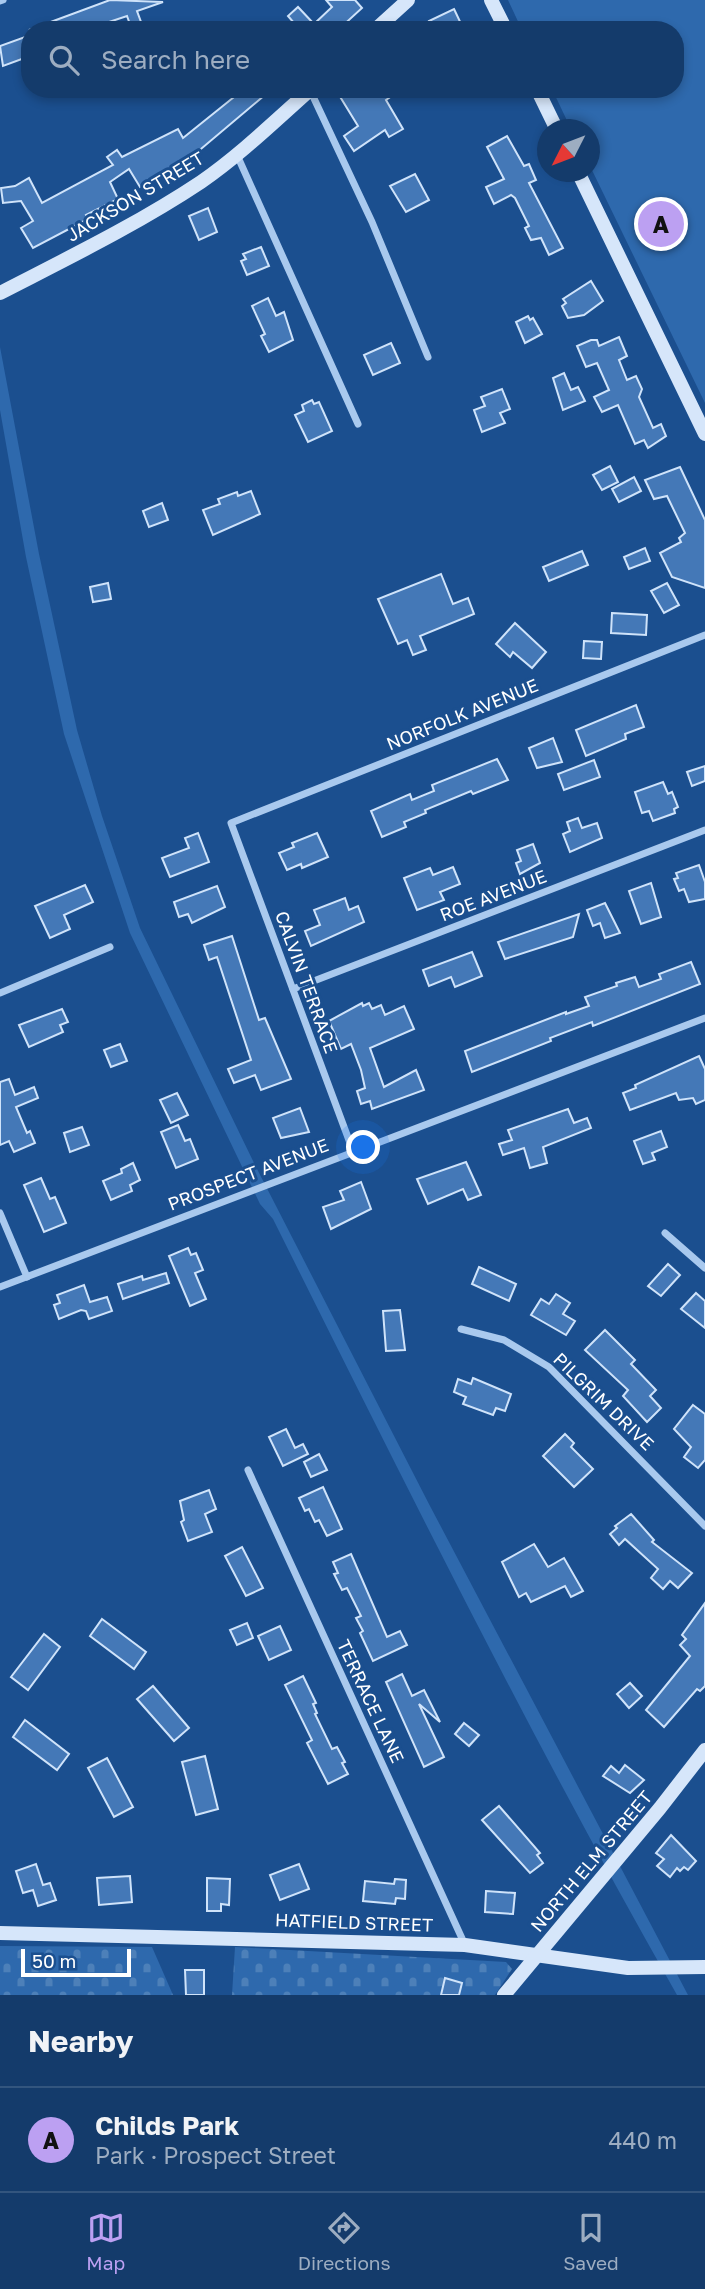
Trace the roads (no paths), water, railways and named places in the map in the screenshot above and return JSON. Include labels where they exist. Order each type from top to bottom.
[{"type":"street","points":[[386,21],[408,0]]},
{"type":"street","points":[[491,0],[502,21]]},
{"type":"street","name":"JACKSON STREET","points":[[0,293],[154,210],[237,155],[300,98]]},
{"type":"street","points":[[314,98],[372,222],[428,357]]},
{"type":"street","points":[[541,98],[552,119]]},
{"type":"street","points":[[237,155],[358,424]]},
{"type":"street","points":[[583,182],[705,434]]},
{"type":"street","name":"NORFOLK AVENUE","points":[[231,823],[705,635]]},
{"type":"street","name":"CALVIN TERRACE","points":[[231,823],[353,1151]]},
{"type":"street","name":"ROE AVENUE","points":[[293,989],[705,830]]},
{"type":"street","points":[[0,993],[110,947]]},
{"type":"street","name":"PROSPECT AVENUE","points":[[0,1287],[705,1018]]},
{"type":"street","points":[[0,1213],[27,1277]]},
{"type":"street","points":[[665,1233],[705,1268]]},
{"type":"street","name":"PILGRIM DRIVE","points":[[461,1329],[504,1340],[540,1360],[705,1525]]},
{"type":"street","name":"TERRACE LANE","points":[[248,1470],[465,1945]]},
{"type":"street","name":"NORTH ELM STREET","points":[[504,1995],[705,1749]]},
{"type":"street","name":"HATFIELD STREET","points":[[0,1933],[465,1945],[628,1968],[705,1967]]},
{"type":"place","name":"Childs Park","points":[[661,224]]}]
